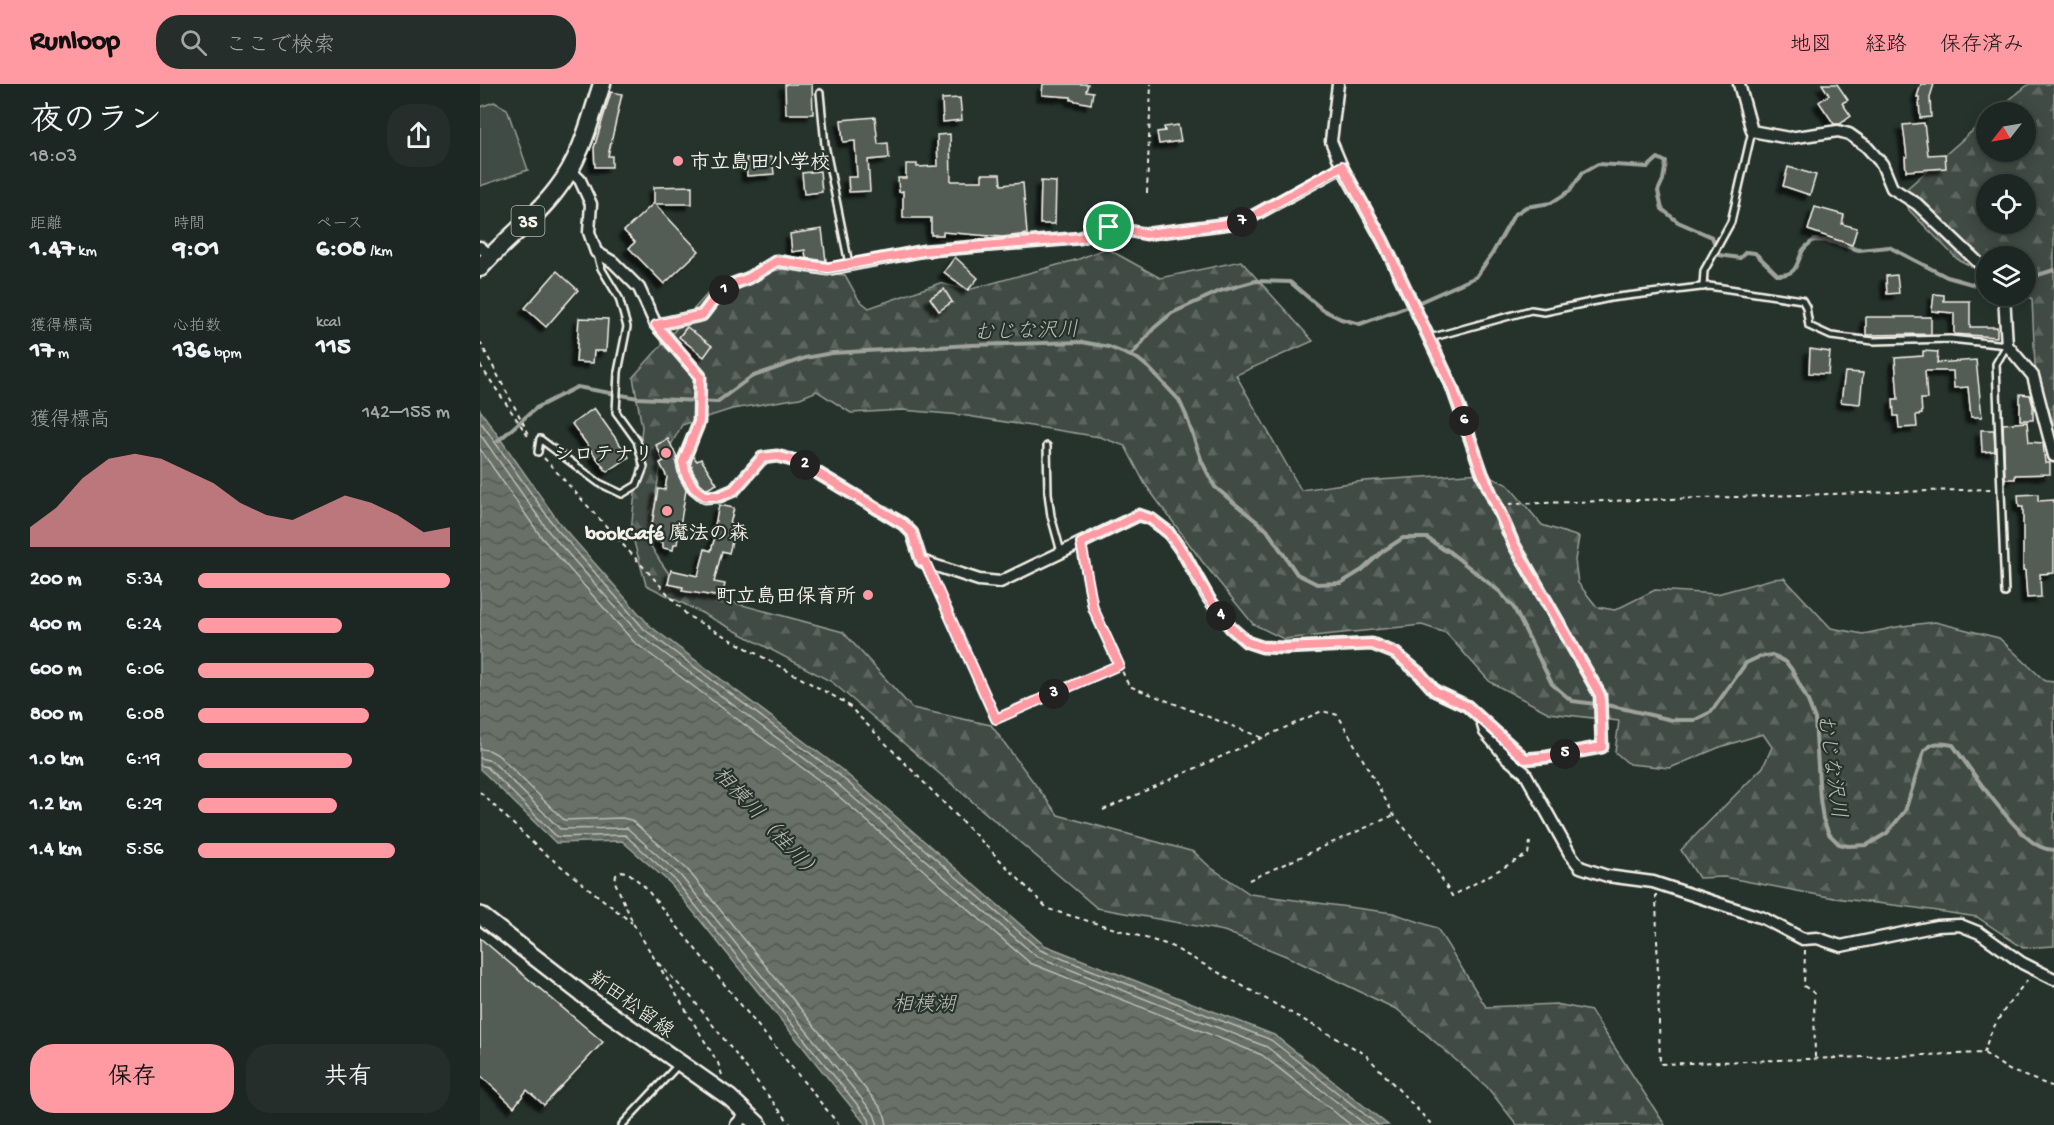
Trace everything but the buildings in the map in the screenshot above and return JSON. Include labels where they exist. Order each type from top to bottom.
[{"type":"main road","name":"35","points":[[484,257],[530,219],[557,190],[581,147],[602,84]]},
{"type":"main road","name":"新田松留線","points":[[480,915],[586,997],[730,1098],[759,1125]]},
{"type":"street","points":[[570,170],[580,180],[591,204],[589,232],[596,252],[613,262],[639,288],[656,325],[700,376],[699,422],[683,462],[686,475],[694,488],[705,496],[720,496],[734,490],[762,458],[777,456],[799,462],[903,524],[912,533],[921,561],[979,580],[1000,582],[1139,515],[1151,519],[1168,532],[1225,621],[1247,642],[1262,647],[1285,648],[1372,644],[1395,653],[1419,673],[1435,691],[1467,706],[1525,759],[1602,747],[1600,695],[1513,543],[1494,504],[1452,387],[1383,241],[1331,141],[1338,84]]},
{"type":"street","points":[[1739,84],[1752,131],[1789,138],[1838,131],[1849,134],[1866,146],[1882,164],[1893,188],[1917,204],[1976,260]]},
{"type":"street","points":[[656,325],[702,315],[715,298],[730,285],[749,278],[777,261],[828,268],[923,251],[1080,238],[1109,227],[1146,234],[1242,222],[1342,166]]},
{"type":"street","points":[[2005,306],[2007,345],[2033,376],[2054,456]]},
{"type":"street","points":[[1480,719],[1485,732],[1507,758],[1525,773],[1570,854],[1580,867],[1607,876],[1656,883],[1763,918],[1803,939],[1817,938],[1841,946],[1937,926],[1960,925],[1980,933],[2054,979]]},
{"type":"street","points":[[736,1125],[747,1113]]},
{"type":"lane","points":[[820,93],[825,145],[849,264]]},
{"type":"lane","points":[[1703,287],[1704,271],[1731,222],[1752,131]]},
{"type":"lane","points":[[538,452],[540,439],[600,483],[622,494],[637,485],[644,467],[637,441],[616,412],[618,372],[627,327],[619,298],[596,252]]},
{"type":"lane","points":[[1428,338],[1531,310],[1544,312],[1610,298],[1703,287],[1802,300],[1806,307],[1809,326],[1831,336],[1873,341],[1950,339],[2007,345],[1996,364],[2005,593]]},
{"type":"lane","points":[[1047,446],[1051,516],[1061,552]]},
{"type":"lane","points":[[622,1125],[679,1064]]},
{"type":"path","points":[[1147,193],[1151,84]]},
{"type":"path","points":[[480,342],[538,452]]},
{"type":"path","points":[[480,365],[538,452],[688,616],[846,703],[1048,909],[1169,945],[1355,1048],[1365,1054],[1432,1125]]},
{"type":"path","points":[[1494,504],[2001,488]]},
{"type":"path","points":[[1081,543],[1093,608],[1129,686],[1263,738]]},
{"type":"path","points":[[925,562],[996,719],[1119,665]]},
{"type":"path","points":[[1103,810],[1322,711],[1338,715],[1394,815],[1430,859],[1452,897],[1528,854],[1530,842]]},
{"type":"path","points":[[480,792],[537,847],[634,925]]},
{"type":"path","points":[[1249,880],[1394,815]]},
{"type":"path","points":[[730,1098],[718,1063],[634,925],[615,882],[616,875],[622,871],[630,874],[644,886],[839,1125]]},
{"type":"path","points":[[1656,883],[1660,1065],[1984,1053],[2009,1070],[2054,1087]]},
{"type":"path","points":[[1806,939],[1804,986],[1814,993],[1815,1059]]},
{"type":"path","points":[[653,958],[691,997],[791,1125]]},
{"type":"path","points":[[1984,1053],[1987,1039],[1995,1023],[2035,969]]},
{"type":"green space","points":[[2029,84],[2054,84],[2054,426],[2035,366],[2032,306],[2036,306],[2036,246],[1976,246],[1976,269],[1957,259],[1909,210],[1903,192],[1976,128],[1976,162],[2036,162],[2036,102],[2006,102]]},
{"type":"green space","points":[[494,102],[507,109],[528,170],[480,186],[480,107]]},
{"type":"green space","points":[[1106,248],[1160,278],[1241,261],[1313,341],[1236,375],[1301,490],[1364,481],[1482,473],[1508,485],[1542,525],[1579,537],[1575,560],[1578,583],[1597,607],[1615,610],[1655,590],[1717,594],[1772,579],[1784,578],[1831,628],[1863,634],[1935,622],[1999,638],[2045,681],[2054,682],[2054,946],[2023,948],[1977,917],[1834,898],[1724,877],[1699,878],[1681,850],[1763,767],[1772,747],[1763,734],[1720,747],[1670,768],[1629,764],[1615,752],[1619,721],[1549,713],[1490,682],[1446,633],[1422,625],[1284,639],[1253,624],[1201,560],[1145,484],[1125,446],[1100,437],[961,415],[902,410],[851,413],[817,391],[800,398],[732,409],[682,425],[661,463],[648,541],[679,588],[843,632],[912,708],[991,725],[1058,815],[1194,852],[1210,867],[1250,894],[1393,913],[1437,928],[1486,1007],[1556,1004],[1591,1011],[1665,1125],[1517,1125],[1487,1087],[1398,1010],[1286,956],[1224,931],[1097,908],[832,682],[646,585],[631,531],[642,427],[633,377],[710,291],[737,277],[785,269],[845,275],[859,300],[869,308],[940,283],[968,290],[1079,259]]},
{"type":"water","name":"相模湖","points":[[480,410],[560,524],[650,626],[842,770],[1044,945],[1274,1035],[1388,1125],[866,1125],[670,883],[622,841],[556,843],[480,769]]},
{"type":"waterway","points":[[1131,356],[1154,328],[1172,313],[1220,291],[1256,281],[1290,282],[1323,310],[1341,319],[1360,324],[1422,301],[1476,277],[1514,215],[1526,207],[1551,203],[1570,191],[1582,173],[1598,164],[1648,167],[1658,158],[1666,162],[1663,180],[1658,191],[1662,209],[1678,222],[1712,237],[1719,255],[1740,258],[1746,252],[1755,253],[1778,275],[1793,271],[1803,250],[1814,240],[1828,241],[1859,250],[1889,247],[1947,277],[1976,285]]},
{"type":"waterway","points":[[2036,276],[2054,270]]},
{"type":"waterway","name":"むじな沢川","points":[[498,441],[536,408],[577,387],[638,398],[717,402],[751,377],[805,358],[832,353],[971,345],[1082,342],[1109,347],[1138,359],[1179,400],[1202,462],[1215,487],[1267,530],[1297,574],[1317,584],[1341,583],[1362,570],[1383,551],[1403,538],[1427,538],[1446,551],[1446,549],[1500,592],[1514,608],[1552,684],[1572,701],[1612,706],[1672,720],[1695,720],[1711,712],[1746,663],[1759,657],[1772,655],[1786,662],[1792,670],[1815,719],[1823,819],[1829,834],[1839,844],[1867,845],[1887,833],[1905,811],[1924,751],[1934,744],[1941,743],[1953,745],[1994,801],[2031,841],[2041,847],[2054,850]]},
{"type":"place","name":"市立島田小学校","points":[[678,161]]},
{"type":"place","name":"シロテナリ","points":[[666,453]]},
{"type":"place","name":"bookCafé 魔法の森","points":[[667,511]]},
{"type":"place","name":"町立島田保育所","points":[[868,595]]},
{"type":"route","points":[[1342,166],[1383,241],[1452,387],[1494,504],[1513,543],[1600,695],[1602,747],[1525,759],[1467,706],[1435,691],[1419,673],[1395,653],[1372,644],[1285,648],[1262,647],[1247,642],[1231,628],[1209,598],[1168,532],[1151,519],[1139,515],[1081,543],[1093,608],[1119,665],[996,719],[925,562],[921,561],[912,533],[903,524],[799,462],[777,456],[762,458],[734,490],[720,496],[705,496],[694,488],[686,475],[683,462],[699,422],[700,376],[656,325],[702,315],[715,298],[730,285],[749,278],[777,261],[828,268],[923,251],[1080,238],[1109,227],[1146,234],[1242,222],[1342,166]]},
{"type":"water label","name":"相模川（桂川）","points":[[768,823]]}]
